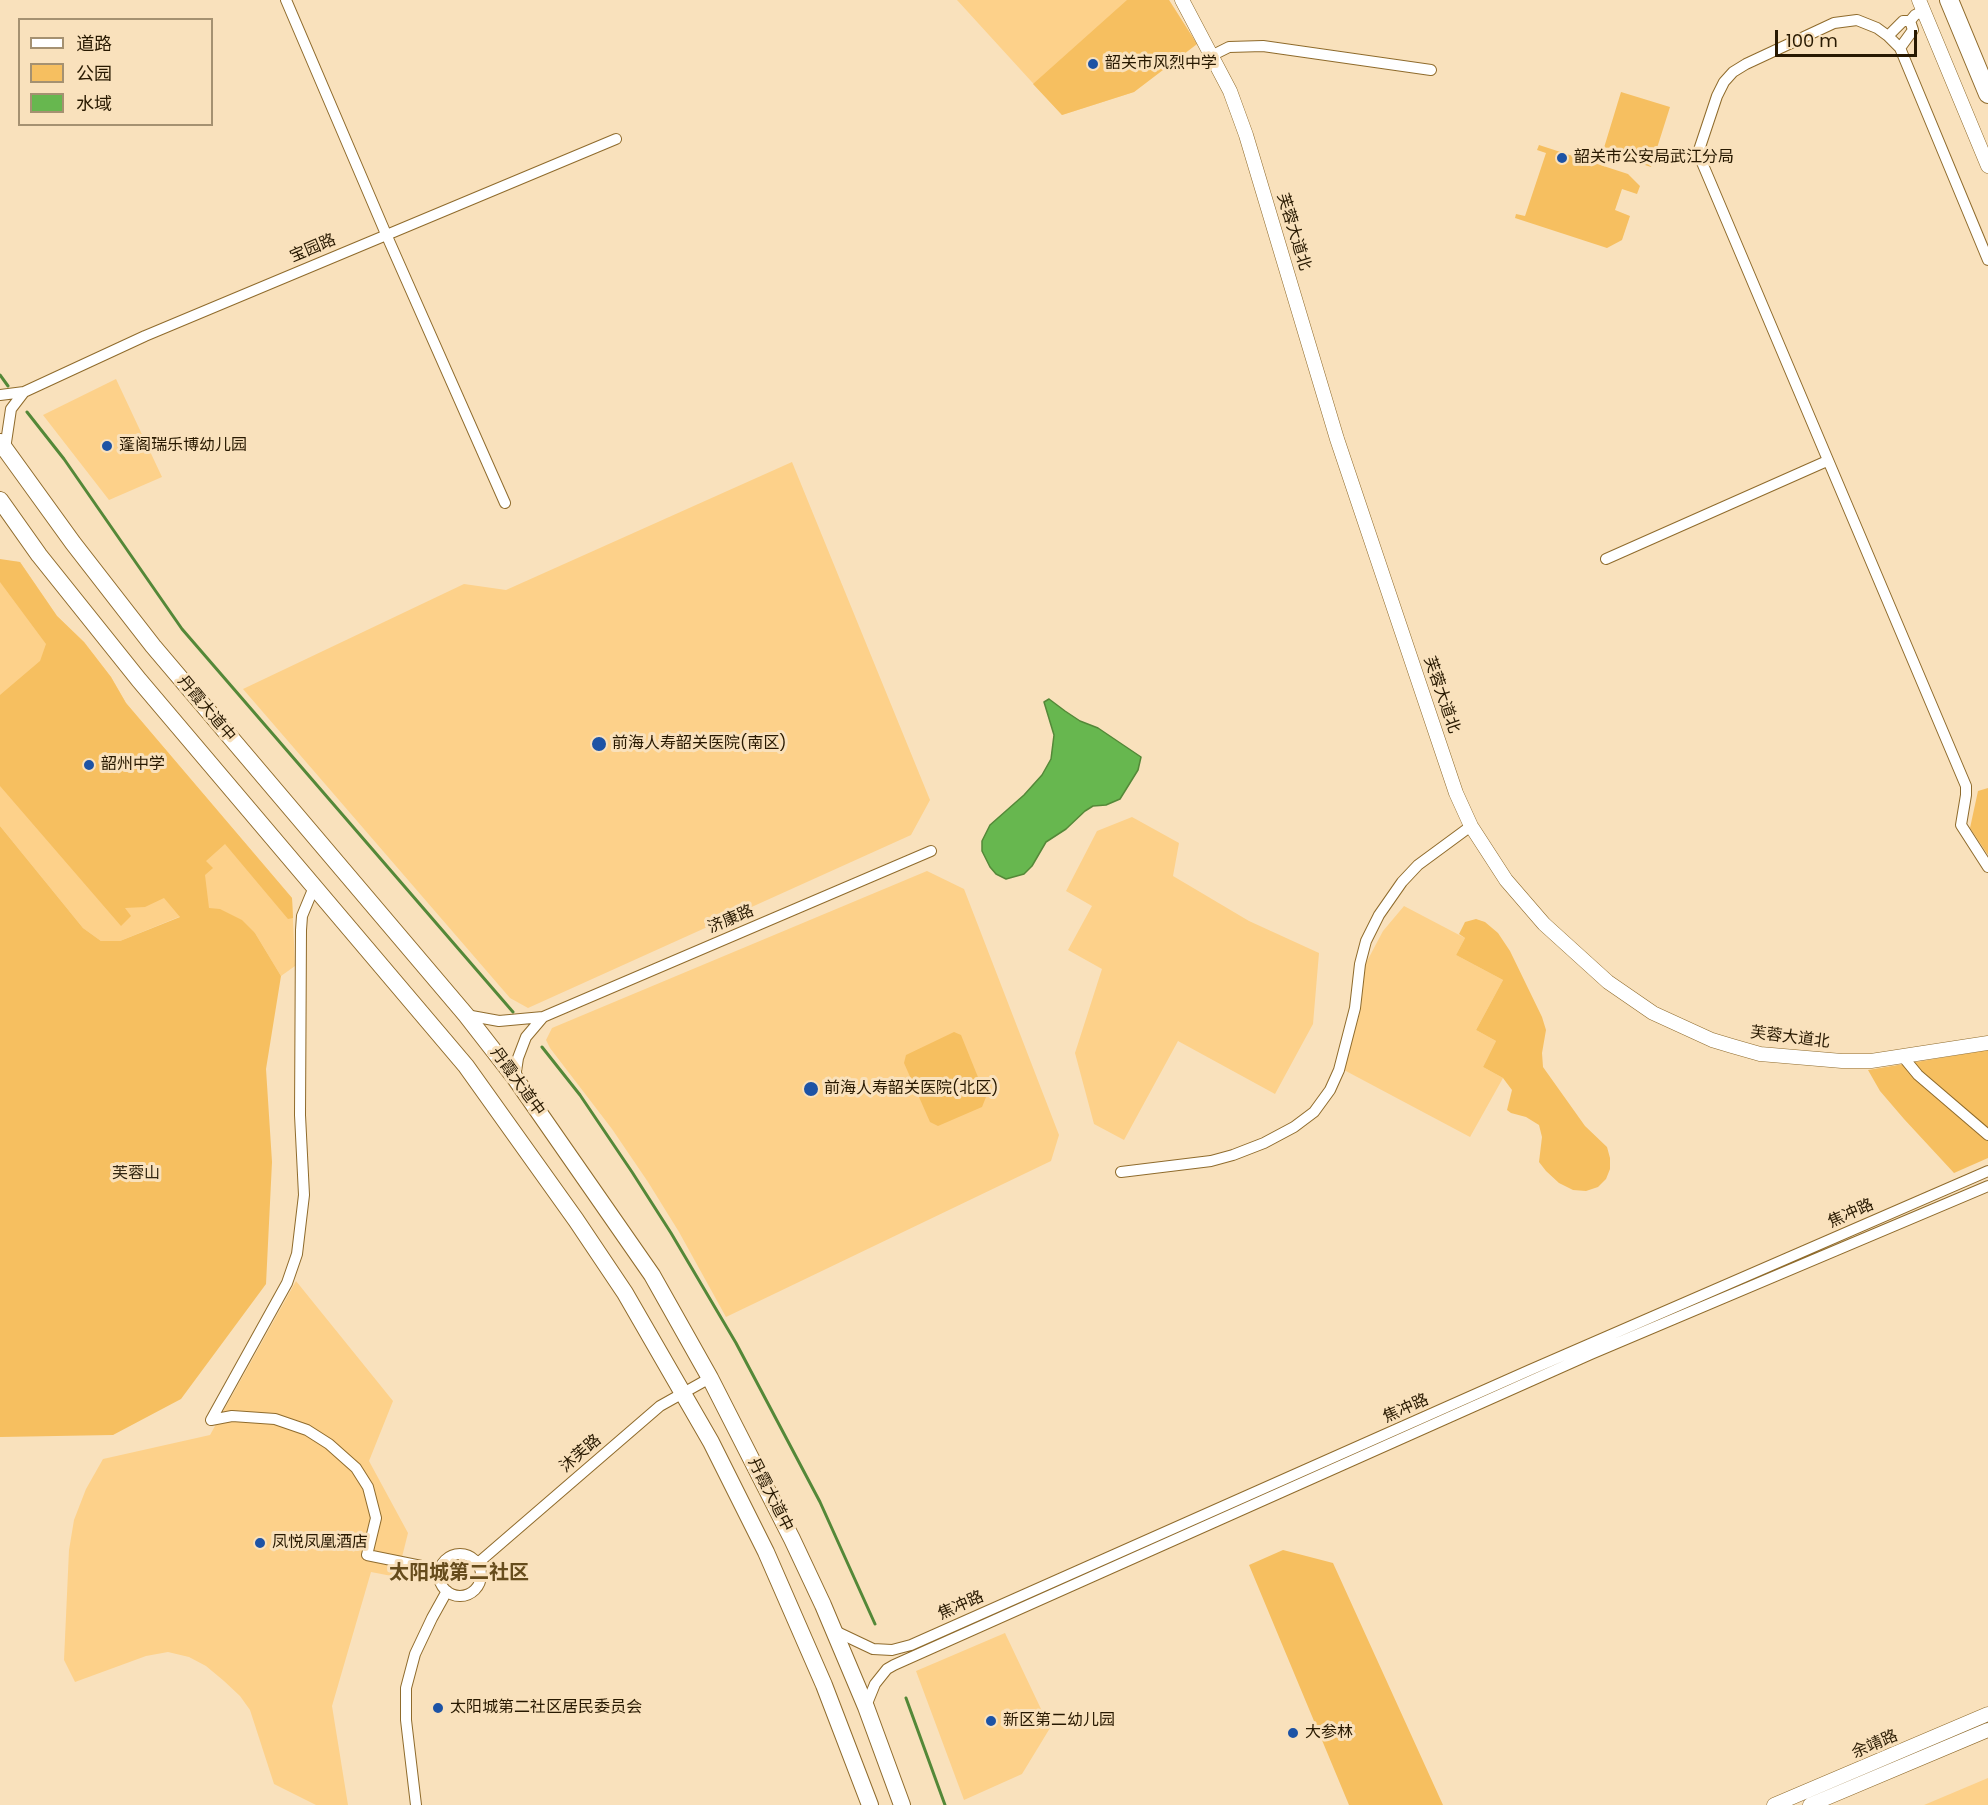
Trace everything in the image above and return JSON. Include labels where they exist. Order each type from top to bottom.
[{"type":"highway","points":[[1949,0],[1988,94]]},
{"type":"main road","name":"芙蓉大道北","points":[[1182,0],[1213,55],[1230,91],[1246,135],[1338,439],[1453,784],[1471,826],[1506,880],[1544,924],[1608,982],[1653,1012],[1712,1040],[1760,1054],[1842,1061],[1904,1058],[1988,1043]]},
{"type":"main road","points":[[1921,6],[1988,166]]},
{"type":"main road","name":"丹霞大道中","points":[[2,446],[73,543],[153,645],[466,1015],[515,1077],[652,1275],[710,1378],[792,1539],[835,1632],[866,1707],[902,1805]]},
{"type":"main road","name":"丹霞大道中","points":[[0,500],[39,555],[139,680],[466,1066],[625,1293],[683,1392],[740,1497],[796,1617],[870,1805]]},
{"type":"main road","name":"余靖路","points":[[1774,1805],[1988,1714]]},
{"type":"main road","name":"余靖路","points":[[1810,1805],[1988,1730]]},
{"type":"street","points":[[286,0],[505,503]]},
{"type":"street","points":[[1910,21],[1921,6]]},
{"type":"street","points":[[1988,260],[1900,48],[1877,28],[1857,20],[1834,23],[1746,64],[1733,72],[1724,82],[1698,153],[1966,786],[1961,825],[1988,867]]},
{"type":"street","points":[[1888,36],[1903,21],[1910,21]]},
{"type":"street","points":[[1900,48],[1913,30],[1910,21]]},
{"type":"street","points":[[1213,55],[1229,47],[1263,46],[1431,70]]},
{"type":"street","name":"宝园路","points":[[0,395],[24,392],[145,336],[616,139]]},
{"type":"street","points":[[2,446],[11,409],[24,392]]},
{"type":"street","points":[[1606,559],[1827,461]]},
{"type":"street","points":[[1121,1172],[1211,1161],[1233,1155],[1264,1143],[1314,1112],[1330,1090],[1339,1070],[1355,1008],[1360,964],[1366,941],[1379,915],[1402,882],[1418,865],[1471,826]]},
{"type":"street","name":"济康路","points":[[466,1015],[499,1021],[543,1017],[931,851]]},
{"type":"street","points":[[314,887],[302,916],[300,930],[300,1115],[304,1195],[297,1254],[286,1283],[211,1420],[231,1416],[276,1419],[306,1430],[329,1444],[356,1468],[368,1487],[376,1518],[368,1555],[441,1569]]},
{"type":"street","name":"济康路","points":[[515,1077],[518,1058],[526,1037],[543,1017]]},
{"type":"street","points":[[1904,1058],[1918,1075],[1988,1136]]},
{"type":"street","name":"焦冲路","points":[[835,1632],[873,1649],[892,1650],[911,1645],[1530,1370],[1988,1171]]},
{"type":"street","name":"焦冲路","points":[[866,1707],[875,1684],[887,1669],[894,1665],[1590,1354],[1988,1186]]},
{"type":"street","name":"沐芙路","points":[[478,1563],[660,1406],[710,1378]]},
{"type":"street","points":[[454,1556],[467,1556],[478,1563],[480,1582],[472,1593],[459,1596],[447,1591],[441,1582],[443,1563],[454,1556]]},
{"type":"street","points":[[416,1805],[406,1720],[406,1688],[415,1654],[447,1591]]},
{"type":"shaded area","name":"韶关市风烈中学","points":[[957,0],[1169,0],[1197,44],[1134,92],[1062,115]]},
{"type":"shaded area","name":"蓬阁瑞乐博幼儿园","points":[[116,379],[162,477],[109,500],[43,415]]},
{"type":"shaded area","name":"前海人寿韶关医院(南区)","points":[[792,462],[930,800],[911,835],[528,1008],[510,998],[243,689],[464,584],[506,590]]},
{"type":"shaded area","name":"韶州中学","points":[[0,560],[20,562],[57,616],[84,642],[111,677],[126,703],[292,898],[295,966],[281,976],[255,933],[196,910],[120,941],[101,941],[83,928],[0,826]]},
{"type":"shaded area","points":[[1132,817],[1179,843],[1173,876],[1249,921],[1319,953],[1313,1024],[1275,1094],[1178,1041],[1124,1140],[1094,1124],[1075,1053],[1102,969],[1068,950],[1092,906],[1066,891],[1097,831]]},
{"type":"shaded area","name":"前海人寿韶关医院(北区)","points":[[927,871],[964,889],[1059,1135],[1051,1161],[726,1317],[679,1232],[648,1182],[546,1040],[552,1028]]},
{"type":"shaded area","points":[[1404,906],[1465,938],[1456,955],[1503,980],[1476,1030],[1496,1041],[1483,1067],[1503,1078],[1470,1137],[1344,1070],[1361,1008],[1365,965],[1383,931]]},
{"type":"shaded area","points":[[296,1281],[393,1401],[369,1461],[408,1533],[397,1577],[371,1572],[332,1706],[348,1805],[316,1805],[274,1784],[250,1710],[240,1696],[224,1681],[206,1666],[189,1657],[168,1652],[146,1656],[75,1682],[64,1660],[69,1550],[74,1520],[86,1489],[103,1459],[210,1435]]},
{"type":"shaded area","name":"新区第二幼儿园","points":[[1005,1633],[1050,1728],[1022,1774],[964,1800],[916,1671]]},
{"type":"shaded area","points":[[1988,1778],[1988,1805],[1924,1805]]},
{"type":"green space","points":[[1127,0],[1169,0],[1197,44],[1134,92],[1062,115],[1033,84]]},
{"type":"green space","points":[[1621,92],[1670,107],[1651,167],[1603,151]]},
{"type":"green space","points":[[1539,145],[1628,174],[1640,186],[1637,194],[1622,189],[1615,210],[1630,216],[1622,240],[1607,248],[1515,218],[1516,214],[1525,216],[1546,153],[1537,150]]},
{"type":"green space","name":"芙蓉山","points":[[0,559],[20,562],[57,616],[84,642],[111,677],[126,703],[292,898],[293,918],[288,919],[225,844],[206,861],[213,868],[205,875],[209,908],[220,909],[242,920],[255,933],[281,976],[266,1069],[272,1162],[266,1284],[181,1399],[113,1435],[0,1437],[0,826],[83,928],[101,941],[120,941],[180,917],[164,898],[145,907],[125,908],[131,916],[121,926],[0,786],[0,695],[40,661],[46,644],[0,582]]},
{"type":"green space","points":[[1988,788],[1988,855],[1970,828],[1978,791]]},
{"type":"green space","points":[[1476,919],[1485,922],[1498,933],[1510,951],[1542,1017],[1546,1030],[1542,1053],[1543,1067],[1585,1126],[1607,1147],[1610,1169],[1606,1179],[1598,1187],[1586,1191],[1573,1190],[1559,1183],[1546,1171],[1539,1162],[1542,1137],[1539,1125],[1507,1110],[1512,1090],[1503,1078],[1483,1067],[1496,1041],[1476,1030],[1503,980],[1456,955],[1465,938],[1459,934],[1465,922]]},
{"type":"green space","points":[[954,1032],[961,1035],[986,1097],[982,1107],[938,1126],[930,1122],[904,1063],[906,1055]]},
{"type":"green space","points":[[1988,1050],[1988,1158],[1954,1173],[1880,1091],[1868,1070]]},
{"type":"green space","points":[[1283,1550],[1333,1563],[1443,1805],[1349,1805],[1249,1565]]},
{"type":"water","points":[[1049,699],[1080,721],[1098,728],[1141,757],[1138,770],[1120,799],[1106,805],[1093,806],[1085,811],[1066,829],[1046,842],[1032,866],[1024,874],[1006,879],[996,874],[990,867],[982,851],[982,841],[990,825],[1024,795],[1042,775],[1051,759],[1054,735],[1044,702]]},
{"type":"waterway","points":[[0,375],[8,386]]},
{"type":"waterway","points":[[27,412],[64,459],[182,629],[513,1012]]},
{"type":"waterway","points":[[542,1047],[580,1095],[632,1172],[736,1343],[820,1502],[875,1624]]},
{"type":"waterway","points":[[906,1698],[945,1805]]},
{"type":"place","name":"韶关市风烈中学","points":[[1093,64]]},
{"type":"place","name":"韶关市公安局武江分局","points":[[1562,158]]},
{"type":"place","name":"蓬阁瑞乐博幼儿园","points":[[107,446]]},
{"type":"place","name":"前海人寿韶关医院(南区)","points":[[599,744]]},
{"type":"place","name":"韶州中学","points":[[89,765]]},
{"type":"place","name":"前海人寿韶关医院(北区)","points":[[811,1089]]},
{"type":"place","name":"凤悦凤凰酒店","points":[[260,1543]]},
{"type":"place","name":"太阳城第二社区居民委员会","points":[[438,1708]]},
{"type":"place","name":"新区第二幼儿园","points":[[991,1721]]},
{"type":"place","name":"大参林","points":[[1293,1733]]},
{"type":"district","name":"太阳城第二社区","points":[[459,1574]]}]
